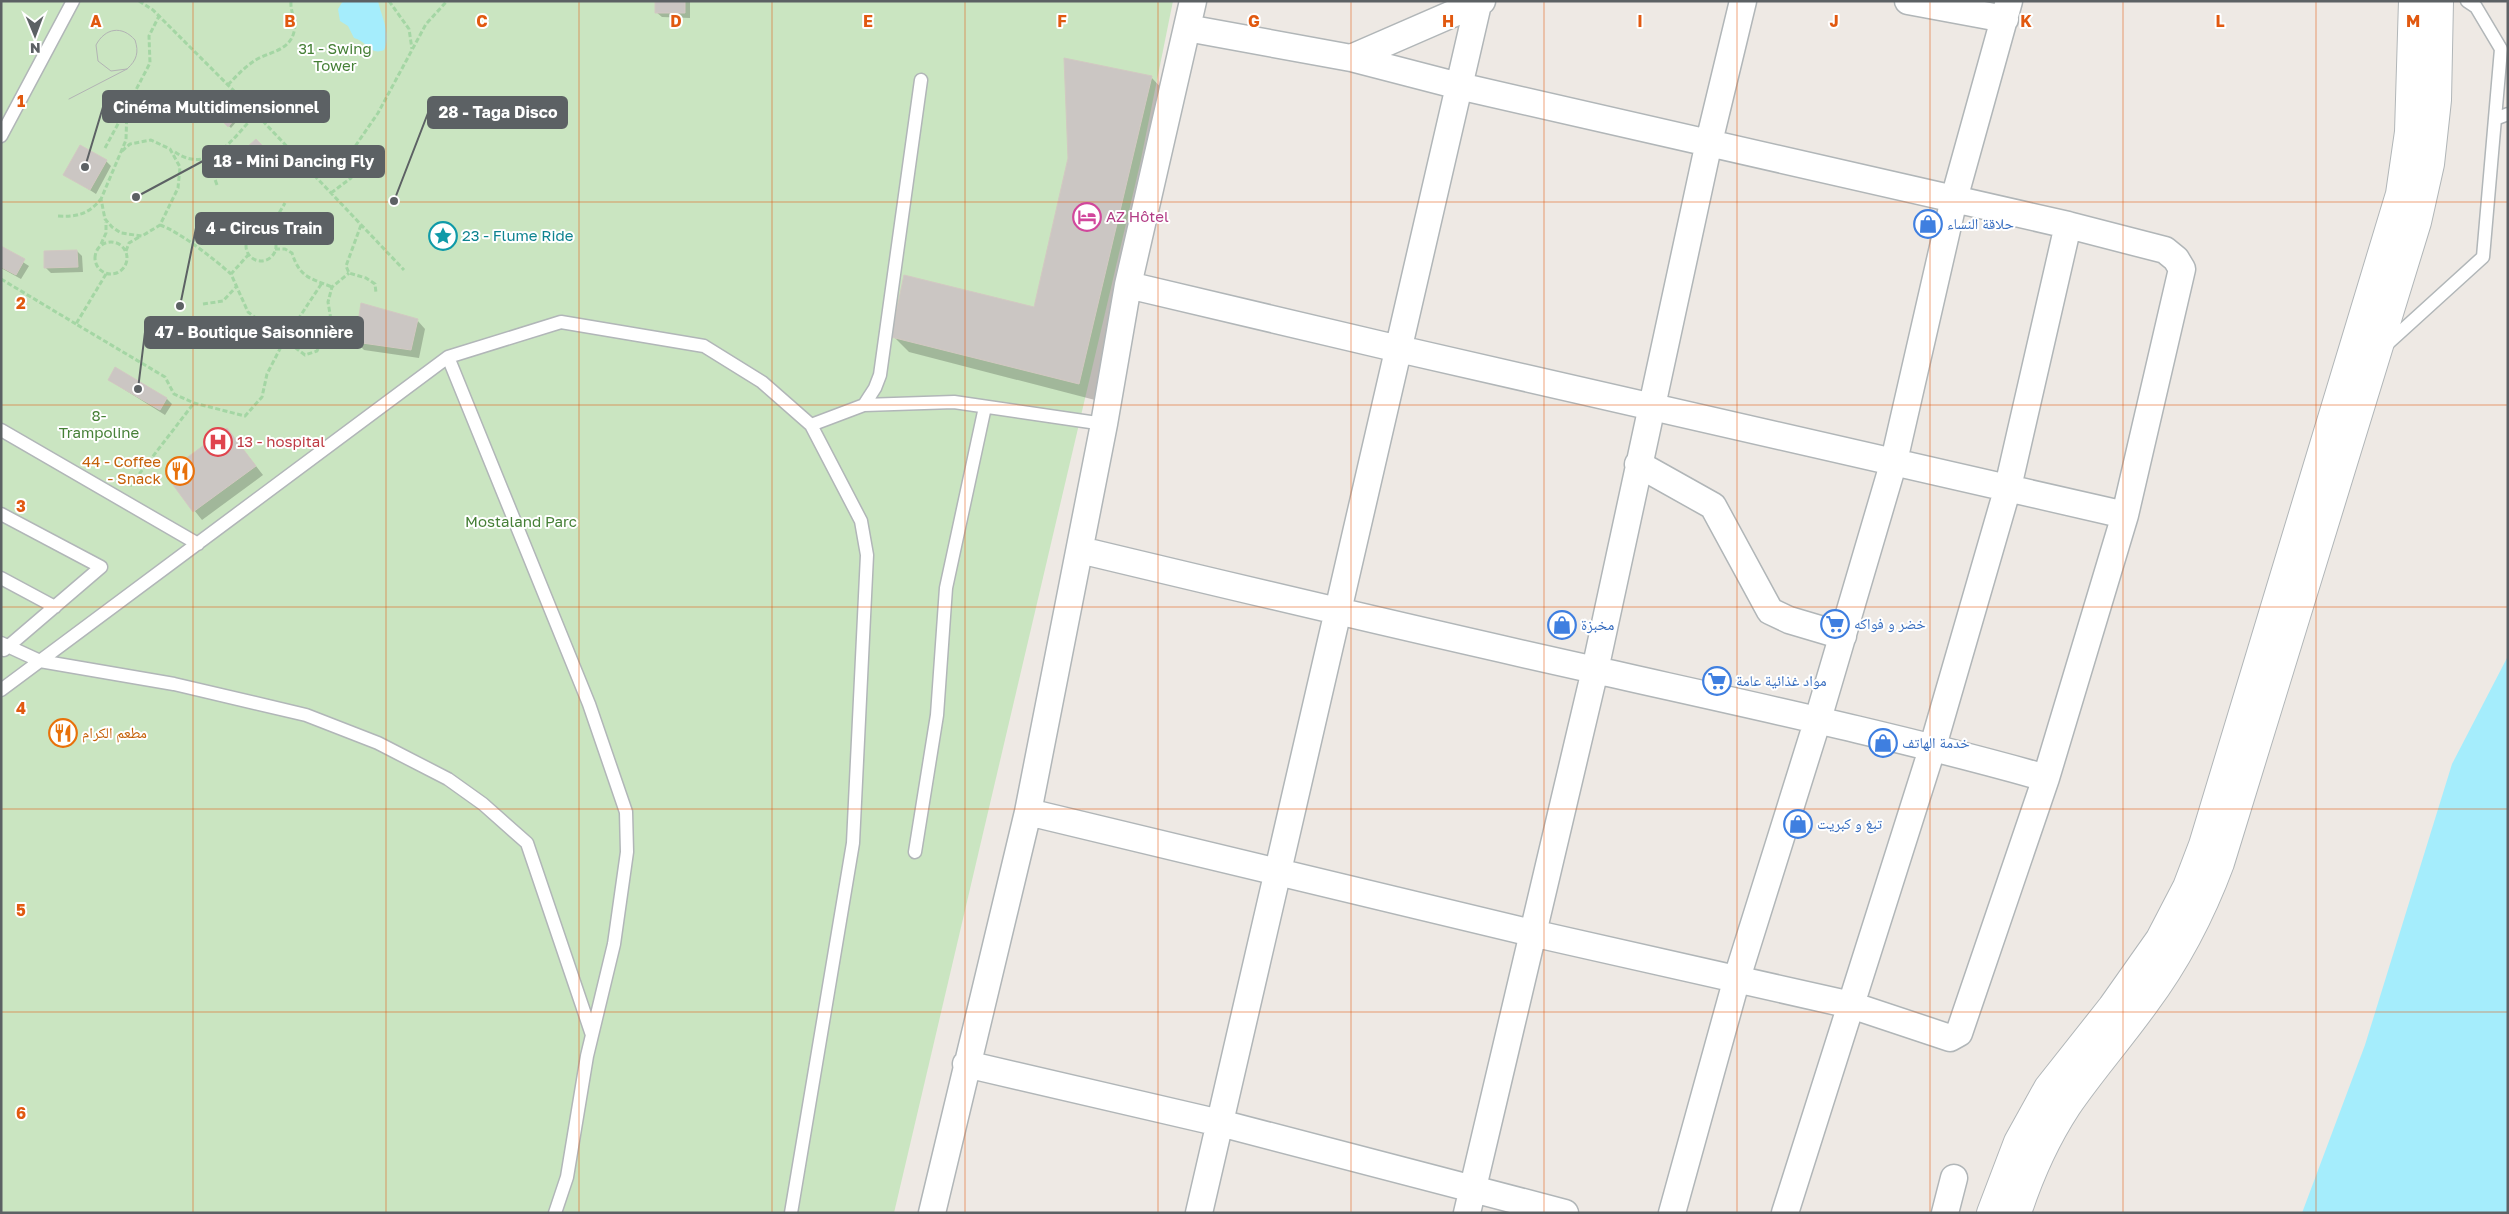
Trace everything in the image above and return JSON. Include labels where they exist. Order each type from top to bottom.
[{"type":"street","points":[[932,1213],[966,1064],[1028,812],[1104,424],[1128,285],[1193,1]]},
{"type":"street","points":[[1467,1213],[1595,670],[1650,406],[1709,142],[1743,1]]},
{"type":"street","points":[[1672,1213],[1737,978],[1818,719],[1894,461],[1954,198],[2007,10],[1908,1]]},
{"type":"street","points":[[1991,1213],[2018,1142],[2048,1088],[2112,1007],[2160,939],[2187,887],[2203,845],[2400,194],[2409,132],[2413,1]]},
{"type":"street","points":[[2017,1213],[2043,1149],[2066,1107],[2146,1003],[2178,953],[2205,903],[2223,854],[2417,222],[2430,164],[2436,100],[2439,1]]},
{"type":"street","points":[[1351,58],[1480,3]]},
{"type":"street","points":[[1200,1213],[1459,86],[1480,3]]},
{"type":"street","points":[[1028,812],[1532,933],[1851,1005],[1950,1038],[1959,1033],[2046,778],[2125,515],[2182,269],[2176,259],[2165,250],[2068,225],[1459,86],[1351,58],[1187,28]]},
{"type":"street","points":[[1785,1213],[1933,746],[2008,487],[2068,225]]},
{"type":"street","points":[[1128,285],[2125,515]]},
{"type":"street","points":[[1638,464],[1714,506],[1770,611],[1789,620],[1843,636]]},
{"type":"street","points":[[1080,550],[1338,612],[1933,746],[2046,778]]},
{"type":"street","points":[[966,1064],[1220,1123],[1565,1213]]},
{"type":"street","points":[[1945,1213],[1954,1178]]},
{"type":"lane","points":[[1,136],[73,1]]},
{"type":"lane","points":[[2377,353],[2483,257],[2501,49],[2476,7],[2467,1]]},
{"type":"lane","points":[[864,405],[880,375],[922,80]]},
{"type":"lane","points":[[2495,119],[2508,114]]},
{"type":"lane","points":[[1,690],[448,357],[561,322],[704,346],[762,382],[811,425],[861,521],[867,555],[853,843],[791,1213]]},
{"type":"lane","points":[[448,357],[589,704],[626,812],[626,852],[614,944],[592,1034],[567,1177],[555,1213]]},
{"type":"lane","points":[[811,425],[864,405],[954,402],[1104,424]]},
{"type":"lane","points":[[915,852],[936,715],[946,588],[985,407]]},
{"type":"lane","points":[[1,430],[198,544]]},
{"type":"lane","points":[[1,514],[101,568],[4,647]]},
{"type":"lane","points":[[1,578],[55,607]]},
{"type":"lane","points":[[4,647],[40,661],[174,684],[306,714],[378,743],[448,779],[483,804],[526,843],[592,1034]]},
{"type":"path","points":[[139,1],[159,16],[228,85],[404,270]]},
{"type":"path","points":[[228,85],[243,69],[257,59],[274,54],[288,44],[294,33],[295,19],[291,1]]},
{"type":"path","points":[[389,1],[409,29],[412,50]]},
{"type":"path","points":[[331,193],[351,178],[359,164],[355,156],[356,145],[378,113],[426,24],[447,1]]},
{"type":"path","points":[[105,148],[150,63],[149,36],[159,16]]},
{"type":"path","points":[[58,216],[84,214],[101,199],[126,140],[127,106]]},
{"type":"path","points":[[217,185],[212,172],[214,163],[220,153],[256,114]]},
{"type":"path","points":[[122,151],[140,140],[151,140],[191,159],[209,159],[220,153]]},
{"type":"path","points":[[101,199],[106,232],[96,250],[95,264],[99,270],[106,274],[120,272],[127,259],[126,251],[129,243],[160,225],[181,177],[177,157],[170,148]]},
{"type":"path","points":[[268,232],[285,203]]},
{"type":"path","points":[[247,216],[255,232]]},
{"type":"path","points":[[105,219],[121,233],[142,236]]},
{"type":"path","points":[[160,225],[170,228],[231,274],[248,312],[306,355],[317,351],[331,320],[328,302],[332,287],[349,273]]},
{"type":"path","points":[[349,273],[346,266],[361,225]]},
{"type":"path","points":[[255,232],[268,232],[276,243],[276,249],[267,259],[254,259],[249,254],[246,242],[255,232]]},
{"type":"path","points":[[101,244],[115,242],[126,251]]},
{"type":"path","points":[[276,249],[285,249],[292,253],[295,263],[304,276],[332,287]]},
{"type":"path","points":[[231,274],[249,254]]},
{"type":"path","points":[[349,273],[366,278],[375,284],[376,293]]},
{"type":"path","points":[[76,324],[106,274]]},
{"type":"path","points":[[1,279],[165,377],[174,394],[194,403],[245,416],[262,397],[267,374],[285,340],[322,283]]},
{"type":"path","points":[[203,304],[223,301],[236,287]]},
{"type":"path","points":[[244,342],[261,321]]},
{"type":"path","points":[[120,499],[194,403]]},
{"type":"green space","name":"Mostaland Parc","points":[[1,1],[1173,1],[1140,164],[894,1213],[1,1213]]},
{"type":"water","points":[[343,1],[378,1],[387,38],[384,50],[372,50],[354,38],[348,26],[340,21],[338,9]]},
{"type":"water","points":[[2508,656],[2508,1213],[2302,1213],[2365,1045],[2452,764]]},
{"type":"building","points":[[655,1],[685,1],[685,13],[655,13]]},
{"type":"building","name":"AZ Hôtel","points":[[1064,58],[1152,76],[1079,384],[891,337],[904,275],[1034,307],[1068,158]]},
{"type":"building","points":[[230,113],[236,118],[228,127],[222,121]]},
{"type":"building","points":[[256,139],[268,151],[258,160],[247,147]]},
{"type":"building","points":[[80,145],[107,160],[90,190],[63,175]]},
{"type":"building","points":[[1,246],[25,259],[16,275],[1,267]]},
{"type":"building","points":[[77,250],[78,267],[44,268],[44,251]]},
{"type":"building","points":[[361,303],[418,319],[411,350],[355,342]]},
{"type":"building","points":[[115,367],[167,398],[160,410],[108,380]]},
{"type":"building","points":[[227,428],[256,466],[193,512],[165,474]]},
{"type":"tram line","points":[[69,99],[127,69],[135,59],[137,52],[135,40],[125,32],[114,30],[109,32],[96,45],[98,61],[111,71],[127,69]]},
{"type":"place","name":"Cinéma Multidimensionnel","points":[[85,167]]},
{"type":"place","name":"18 - Mini Dancing Fly","points":[[136,197]]},
{"type":"place","name":"28 - Taga Disco","points":[[394,201]]},
{"type":"place","name":"AZ Hôtel","points":[[1087,217]]},
{"type":"place","name":"حلاقة النساء","points":[[1928,224]]},
{"type":"place","name":"23 - Flume Ride","points":[[443,236]]},
{"type":"place","name":"4 - Circus Train","points":[[180,306]]},
{"type":"place","name":"47 - Boutique Saisonnière","points":[[138,389]]},
{"type":"place","name":"13 - hospital","points":[[218,442]]},
{"type":"place","name":"44 - Coffee - Snack","points":[[180,471]]},
{"type":"place","name":"خضر و فواكه","points":[[1835,624]]},
{"type":"place","name":"مخبزة","points":[[1562,625]]},
{"type":"place","name":"مواد غذائية عامة","points":[[1717,681]]},
{"type":"place","name":"مطعم الكرام","points":[[63,733]]},
{"type":"place","name":"خدمة الهاتف","points":[[1883,743]]},
{"type":"place","name":"تبغ و كبريت","points":[[1798,824]]},
{"type":"park label","name":"31 - Swing Tower","points":[[335,58]]},
{"type":"park label","name":"8- Trampoline","points":[[99,424]]}]
